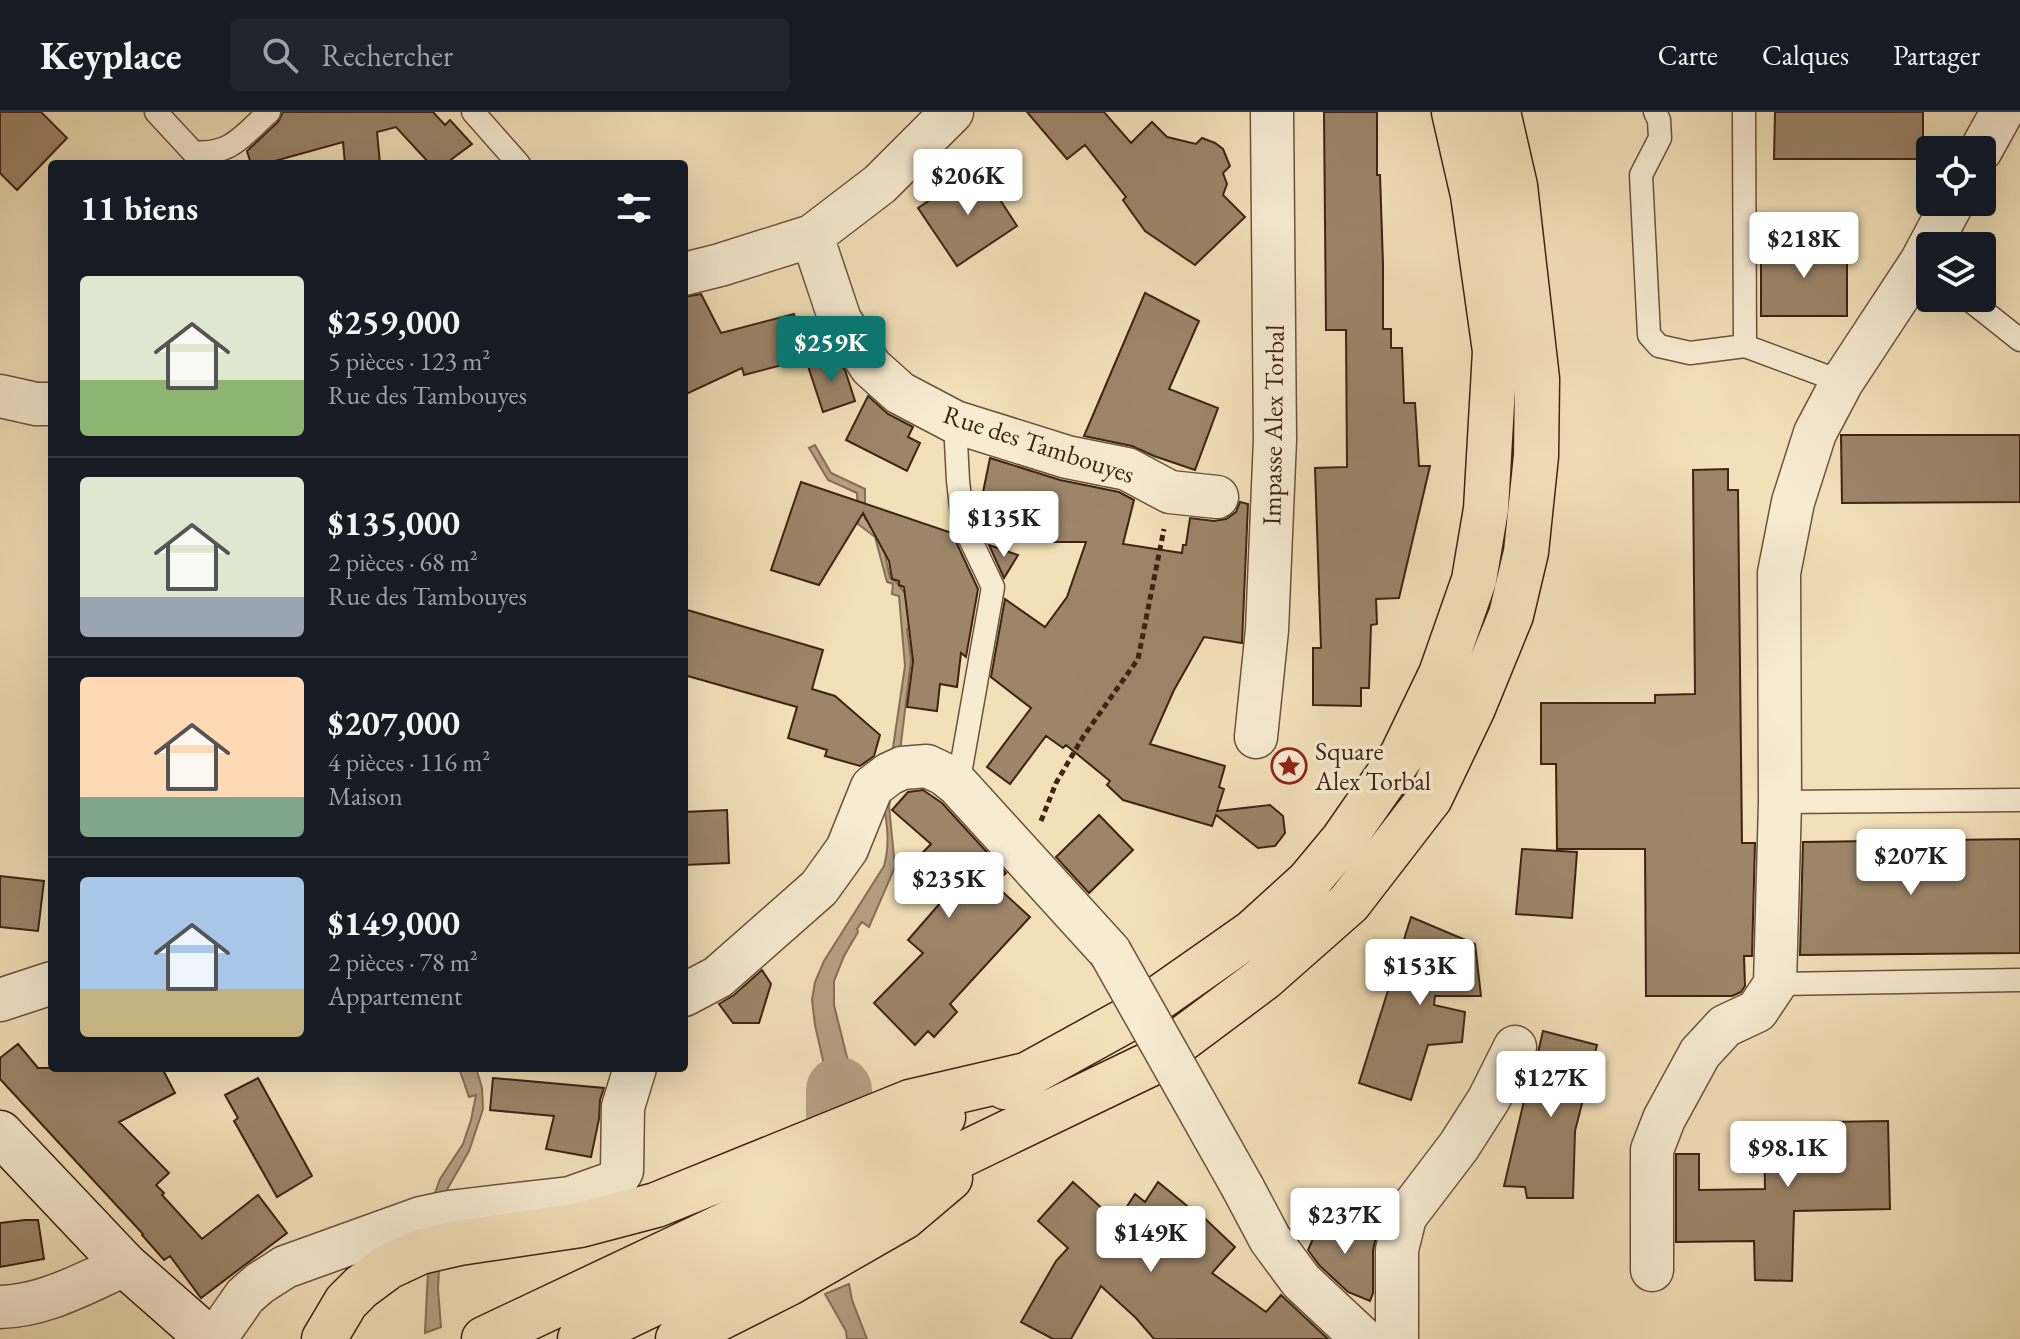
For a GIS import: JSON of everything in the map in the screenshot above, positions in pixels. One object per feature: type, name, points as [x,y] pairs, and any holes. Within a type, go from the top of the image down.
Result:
[{"type":"highway","points":[[484,1339],[759,1209],[1030,1074],[1143,1009],[1253,932],[1308,882],[1343,840],[1402,755],[1441,674],[1474,580],[1486,509],[1495,351],[1473,195],[1454,112]]},
{"type":"highway","points":[[580,1339],[1148,1065],[1264,978],[1349,903],[1430,798],[1473,708],[1511,615],[1526,552],[1536,456],[1537,379],[1515,186],[1498,112]]},
{"type":"highway","points":[[324,1339],[346,1302],[361,1287],[437,1232],[580,1225],[656,1205],[910,1102],[1030,1074]]},
{"type":"highway","points":[[678,1339],[789,1283],[904,1217],[1003,1134]]},
{"type":"street","points":[[688,273],[812,236],[880,184],[952,112]]},
{"type":"street","name":"Impasse Alex Torbal","points":[[1256,737],[1267,630],[1275,439],[1272,112]]},
{"type":"street","points":[[1989,136],[2002,112]]},
{"type":"street","name":"Rue des Tambouyes","points":[[812,236],[840,320],[871,367],[900,393],[955,422],[1067,457],[1127,469],[1170,492],[1217,497]]},
{"type":"street","points":[[1652,1270],[1652,1150],[1664,1119],[1700,1053],[1725,1026],[1757,1011],[1775,984],[1780,802],[1779,573],[1793,502],[1815,433],[1842,382],[1916,279]]},
{"type":"street","points":[[0,396],[48,404]]},
{"type":"street","points":[[688,993],[718,977],[819,888],[847,849],[872,787],[902,768],[927,766],[944,774],[958,785],[1110,952],[1270,1239],[1301,1281],[1363,1339]]},
{"type":"street","points":[[0,1000],[48,984]]},
{"type":"street","points":[[1397,1339],[1397,1250],[1405,1217],[1459,1146],[1489,1099],[1515,1047]]},
{"type":"street","points":[[215,1339],[245,1296],[285,1267],[570,1198],[615,1182],[622,1171],[623,1107],[634,1072]]},
{"type":"street","points":[[0,1133],[125,1265],[209,1339]]},
{"type":"street","points":[[0,1307],[45,1301],[125,1265]]},
{"type":"lane","points":[[156,112],[193,152],[210,154],[229,148],[269,112]]},
{"type":"lane","points":[[473,112],[515,160]]},
{"type":"lane","points":[[1655,112],[1659,120],[1660,138],[1641,175],[1649,335],[1659,346],[1690,353],[1745,346],[1842,382]]},
{"type":"lane","points":[[1744,112],[1745,346]]},
{"type":"lane","points":[[1985,312],[2020,340]]},
{"type":"lane","points":[[955,422],[963,524],[993,587],[958,785]]},
{"type":"lane","points":[[1780,802],[2020,800]]},
{"type":"lane","points":[[1775,984],[2020,980]]},
{"type":"path","points":[[1026,860],[1056,783],[1083,737],[1138,659],[1170,492]]},
{"type":"shaded area","points":[[815,445],[831,473],[865,489],[865,519],[880,531],[890,578],[914,604],[907,629],[911,660],[899,760],[891,761],[905,666],[899,596],[892,594],[893,584],[887,582],[875,537],[858,524],[857,493],[828,480],[809,448]]},
{"type":"shaded area","points":[[894,783],[889,806],[895,867],[869,927],[862,922],[857,929],[834,981],[834,1005],[849,1065],[851,1089],[830,1091],[815,1025],[812,1000],[815,982],[824,961],[884,866],[887,838],[882,792]]},
{"type":"shaded area","points":[[460,1072],[477,1072],[483,1109],[469,1151],[448,1188],[442,1207],[438,1289],[441,1327],[425,1333],[435,1193],[440,1179],[463,1144],[476,1095],[469,1097]]},
{"type":"shaded area","points":[[849,1284],[867,1339],[847,1339],[846,1331],[825,1294]]},
{"type":"building","points":[[0,112],[41,112],[67,138],[17,190],[0,173]]},
{"type":"building","points":[[283,112],[433,112],[445,125],[450,120],[472,144],[450,160],[426,160],[396,127],[377,132],[380,160],[345,160],[343,142],[278,160],[250,160],[247,151],[278,122]]},
{"type":"building","points":[[1027,112],[1104,112],[1131,143],[1152,122],[1167,137],[1196,144],[1202,138],[1215,143],[1223,149],[1230,166],[1223,173],[1227,184],[1223,195],[1245,217],[1195,265],[1145,231],[1123,200],[1126,197],[1085,145],[1067,159]]},
{"type":"building","points":[[1324,112],[1377,112],[1383,329],[1391,329],[1391,348],[1402,348],[1404,403],[1415,403],[1419,466],[1430,466],[1399,598],[1376,599],[1377,624],[1371,625],[1369,688],[1361,688],[1361,706],[1313,705],[1313,648],[1321,648],[1315,468],[1347,467],[1346,330],[1326,330]]},
{"type":"building","points":[[1775,112],[1923,112],[1923,136],[1916,136],[1916,159],[1774,159]]},
{"type":"building","points":[[979,167],[1017,226],[957,266],[918,208]]},
{"type":"building","points":[[1761,243],[1847,244],[1847,316],[1761,316]]},
{"type":"building","points":[[1145,293],[1199,321],[1169,389],[1218,408],[1195,470],[1132,446],[1084,436]]},
{"type":"building","points":[[701,294],[721,333],[794,314],[805,359],[744,375],[742,368],[688,393],[688,296]]},
{"type":"building","points":[[835,356],[845,370],[855,401],[823,412],[808,366]]},
{"type":"building","points":[[868,396],[888,414],[913,427],[908,437],[920,443],[907,471],[846,440]]},
{"type":"building","points":[[1841,435],[2020,435],[2020,502],[1842,503]]},
{"type":"building","points":[[990,458],[1060,480],[1119,492],[1134,500],[1123,544],[1182,553],[1190,518],[1226,519],[1236,512],[1240,502],[1248,504],[1242,643],[1204,637],[1174,690],[1150,744],[1225,766],[1219,787],[1224,789],[1217,811],[1270,805],[1283,816],[1285,833],[1275,846],[1258,848],[1216,815],[1212,826],[1123,800],[1107,785],[1110,781],[1066,745],[1063,748],[1046,736],[1010,784],[987,767],[1031,708],[991,677],[1005,599],[1045,627],[1067,597],[1086,542],[1004,542],[1012,523],[980,507]]},
{"type":"building","points":[[1728,469],[1728,490],[1738,490],[1742,843],[1755,843],[1752,956],[1744,956],[1745,986],[1732,996],[1646,996],[1645,849],[1557,849],[1556,764],[1541,764],[1541,703],[1655,703],[1655,695],[1695,694],[1693,470]]},
{"type":"building","points":[[801,482],[952,533],[978,589],[966,657],[961,653],[957,687],[940,684],[937,711],[907,707],[913,661],[904,587],[892,579],[889,561],[863,513],[819,585],[771,570]]},
{"type":"building","points":[[989,545],[1018,555],[1004,578]]},
{"type":"building","points":[[688,610],[823,650],[812,689],[835,696],[880,735],[874,756],[860,766],[825,756],[827,750],[788,738],[797,707],[688,676]]},
{"type":"building","points":[[923,790],[942,803],[1006,873],[994,884],[1030,917],[950,1004],[957,1012],[934,1037],[928,1031],[915,1045],[874,1003],[923,953],[908,940],[942,901],[907,869],[931,844],[892,810],[908,792]]},
{"type":"building","points":[[727,810],[729,863],[688,865],[688,812]]},
{"type":"building","points":[[1099,815],[1133,850],[1089,893],[1056,857]]},
{"type":"building","points":[[2020,839],[2020,953],[1800,955],[1803,842]]},
{"type":"building","points":[[1522,849],[1577,852],[1572,918],[1516,914]]},
{"type":"building","points":[[0,876],[44,881],[38,931],[0,927]]},
{"type":"building","points":[[1411,917],[1475,944],[1481,996],[1435,996],[1434,1005],[1465,1012],[1462,1042],[1428,1045],[1411,1100],[1359,1083]]},
{"type":"building","points":[[762,970],[771,984],[759,1023],[733,1023],[719,1004]]},
{"type":"building","points":[[1543,1031],[1597,1045],[1575,1131],[1573,1198],[1527,1198],[1525,1187],[1504,1186]]},
{"type":"building","points":[[18,1044],[38,1068],[48,1068],[48,1072],[164,1072],[175,1093],[119,1122],[169,1173],[156,1185],[164,1193],[162,1195],[202,1239],[258,1195],[287,1233],[201,1298],[170,1256],[164,1260],[0,1079],[0,1058]]},
{"type":"building","points":[[258,1078],[312,1176],[277,1197],[234,1121],[238,1118],[225,1095]]},
{"type":"building","points":[[493,1078],[604,1088],[591,1157],[546,1149],[554,1116],[490,1110]]},
{"type":"building","points":[[1888,1121],[1890,1209],[1794,1211],[1792,1281],[1755,1280],[1754,1241],[1676,1242],[1676,1154],[1699,1154],[1699,1190],[1765,1189],[1764,1123]]},
{"type":"building","points":[[1073,1182],[1117,1222],[1135,1194],[1145,1202],[1158,1182],[1199,1213],[1235,1247],[1212,1273],[1266,1312],[1281,1295],[1328,1339],[1154,1339],[1101,1286],[1071,1339],[1053,1339],[1021,1322],[1056,1261],[1068,1248],[1038,1221]]},
{"type":"building","points":[[1324,1214],[1376,1237],[1370,1301],[1348,1292],[1308,1250]]},
{"type":"building","points":[[38,1220],[44,1259],[0,1267],[0,1223]]},
{"type":"waterway","points":[[839,1090],[839,1115]]},
{"type":"place","name":"Square Alex Torbal","points":[[1289,766]]}]
